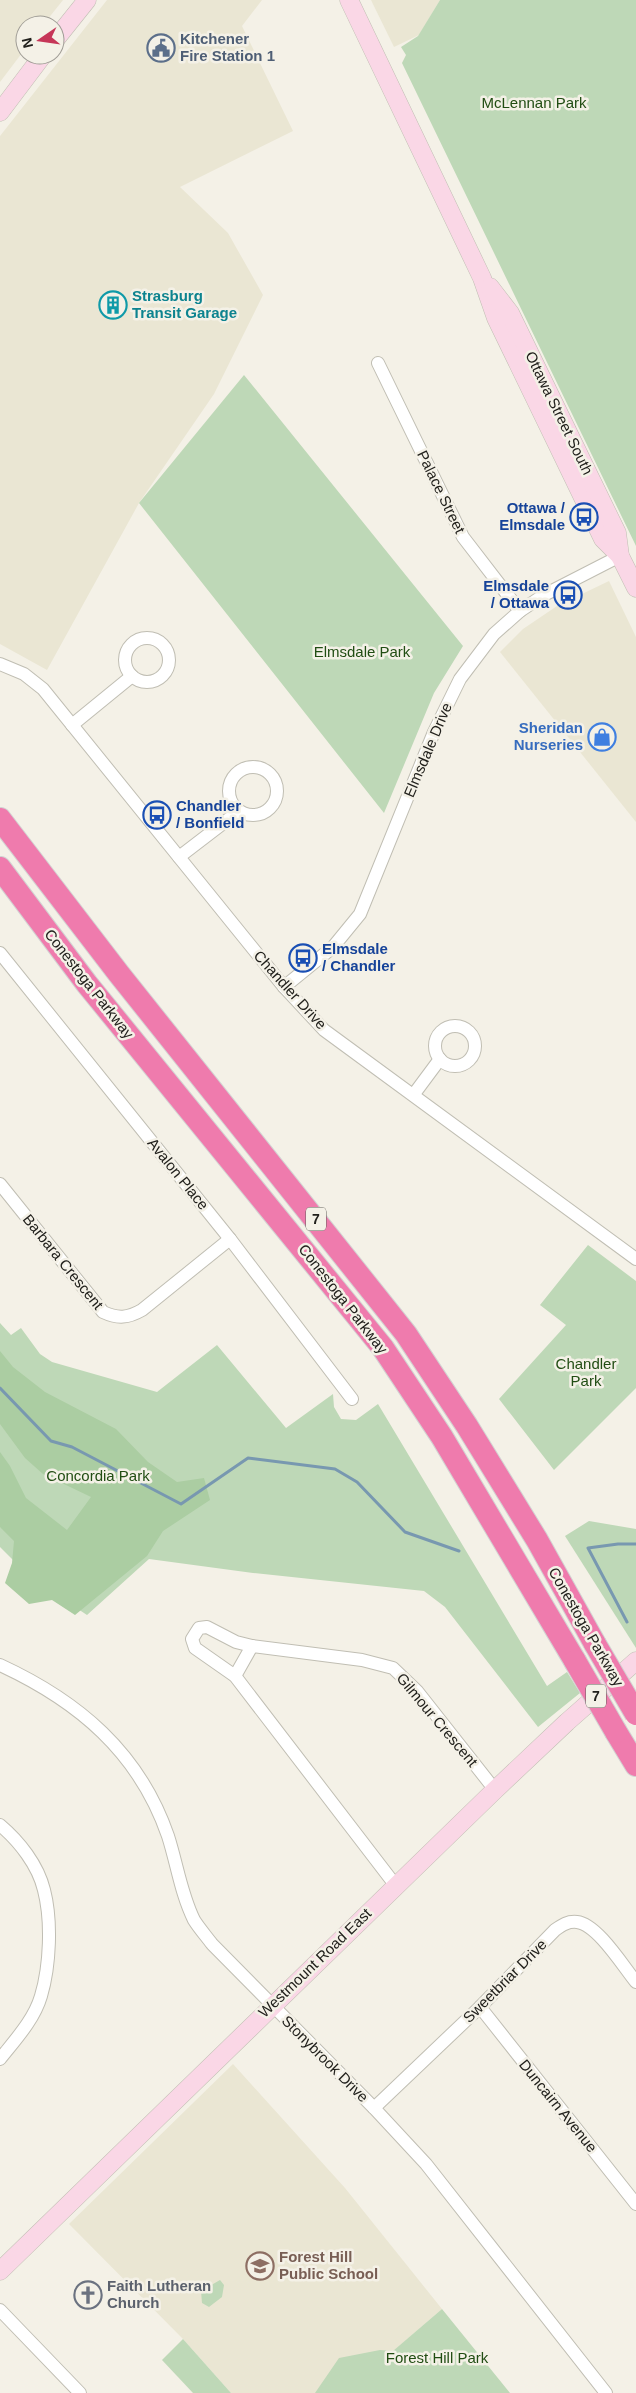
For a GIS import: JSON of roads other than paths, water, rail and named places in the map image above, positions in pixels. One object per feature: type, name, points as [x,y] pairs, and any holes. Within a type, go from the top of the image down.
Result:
[{"type":"highway","name":"Conestoga Parkway","points":[[0,819],[119,974],[406,1334],[467,1426],[537,1540],[636,1714]]},
{"type":"highway","name":"Conestoga Parkway","points":[[0,868],[88,984],[383,1348],[442,1436],[636,1765]]},
{"type":"main road","points":[[65,28],[87,0]]},
{"type":"main road","name":"Ottawa Street South","points":[[350,2],[482,278],[510,313],[617,533],[620,556],[636,588]]},
{"type":"main road","points":[[0,112],[35,65]]},
{"type":"main road","name":"Westmount Road East","points":[[0,2271],[495,1790],[566,1722],[636,1661]]},
{"type":"street","name":"Palace Street","points":[[378,363],[463,537],[520,611]]},
{"type":"street","name":"Elmsdale Drive","points":[[284,987],[333,947],[360,914],[434,732],[460,679],[494,634],[520,611],[544,595],[620,556]]},
{"type":"street","name":"Chandler Drive","points":[[0,664],[24,674],[37,684],[284,987],[324,1030],[414,1094],[636,1259]]},
{"type":"street","points":[[72,725],[132,676]]},
{"type":"street","points":[[179,857],[238,810]]},
{"type":"street","name":"Avalon Place","points":[[1,956],[230,1239],[352,1399]]},
{"type":"street","points":[[414,1094],[440,1059]]},
{"type":"street","name":"Barbara Crescent","points":[[0,1184],[103,1312],[115,1318],[131,1316],[142,1310],[230,1239]]},
{"type":"street","name":"Gilmour Crescent","points":[[396,1886],[235,1676],[195,1648],[192,1639],[199,1628],[207,1626],[236,1642],[252,1646],[362,1660],[393,1668],[417,1691],[495,1790]]},
{"type":"street","points":[[235,1676],[252,1646]]},
{"type":"street","name":"Stonybrook Drive","points":[[0,1665],[34,1681],[70,1704],[104,1732],[133,1766],[155,1802],[195,1920],[212,1944],[271,2006],[374,2108],[426,2164],[606,2393]]},
{"type":"street","points":[[0,1825],[14,1837],[29,1857],[44,1890],[49,1931],[48,1962],[41,1997],[23,2031],[0,2060]]},
{"type":"street","name":"Sweetbriar Drive","points":[[374,2108],[480,2008],[555,1930],[565,1923],[575,1921],[584,1923],[594,1930],[636,1982]]},
{"type":"street","name":"Duncairn Avenue","points":[[480,2008],[636,2204]]},
{"type":"street","points":[[0,2310],[80,2393]]},
{"type":"waterway","points":[[0,1388],[51,1441],[72,1447],[181,1504],[248,1458],[335,1469],[357,1482],[405,1532],[459,1551]]},
{"type":"waterway","points":[[627,1622],[588,1548],[636,1544]]},
{"type":"place","name":"Kitchener Fire Station 1","points":[[161,48]]},
{"type":"place","name":"Strasburg Transit Garage","points":[[113,305]]},
{"type":"place","name":"Ottawa / Elmsdale","points":[[584,517]]},
{"type":"place","name":"Elmsdale / Ottawa","points":[[568,595]]},
{"type":"place","name":"Sheridan Nurseries","points":[[602,737]]},
{"type":"place","name":"Chandler / Bonfield","points":[[157,815]]},
{"type":"place","name":"Elmsdale / Chandler","points":[[303,958]]},
{"type":"place","name":"Forest Hill Public School","points":[[260,2266]]},
{"type":"place","name":"Faith Lutheran Church","points":[[88,2295]]},
{"type":"park label","name":"McLennan Park","points":[[534,103]]},
{"type":"park label","name":"Elmsdale Park","points":[[362,652]]},
{"type":"park label","name":"Chandler Park","points":[[586,1372]]},
{"type":"park label","name":"Concordia Park","points":[[98,1476]]},
{"type":"park label","name":"Forest Hill Park","points":[[437,2358]]}]
